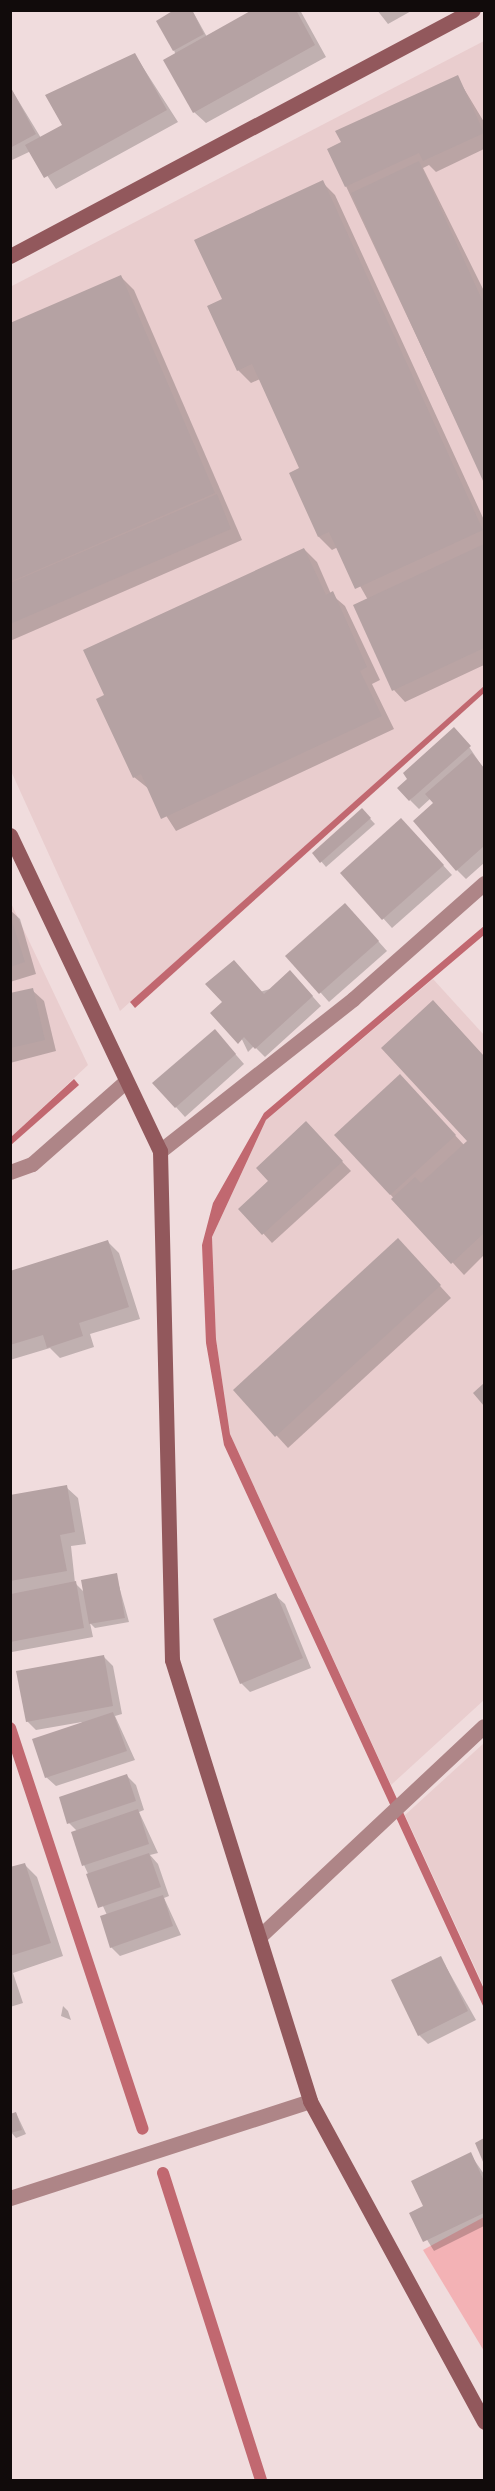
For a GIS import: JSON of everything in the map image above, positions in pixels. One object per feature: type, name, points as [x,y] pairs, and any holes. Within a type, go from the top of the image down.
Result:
[{"type":"street","points":[[10,256],[473,10]]},
{"type":"street","points":[[10,835],[124,1083],[160,1151],[172,1660],[310,2101],[484,2422]]},
{"type":"street","points":[[160,1151],[353,999],[484,884]]},
{"type":"street","points":[[10,1172],[32,1164],[124,1083]]},
{"type":"street","points":[[259,1937],[484,1726]]},
{"type":"street","points":[[10,2198],[310,2101]]},
{"type":"shaded area","points":[[484,41],[484,686],[120,1011],[11,771],[10,287]]},
{"type":"shaded area","points":[[484,686],[484,693],[135,1008],[130,1002]]},
{"type":"shaded area","points":[[10,901],[88,1065],[11,1137],[10,1137]]},
{"type":"shaded area","points":[[484,926],[484,935],[266,1120],[212,1237],[216,1339],[230,1434],[484,1989],[484,2008],[224,1445],[206,1343],[202,1245],[213,1203],[264,1113]]},
{"type":"shaded area","points":[[433,979],[484,1035],[484,1700],[391,1785],[230,1434],[216,1339],[212,1237],[266,1120]]},
{"type":"shaded area","points":[[74,1079],[79,1085],[11,1145],[11,1137]]},
{"type":"shaded area","points":[[484,1743],[484,1987],[405,1815]]},
{"type":"shaded area","points":[[484,2217],[484,2351],[423,2250]]},
{"type":"building","points":[[174,10],[192,10],[204,34],[173,51],[156,21]]},
{"type":"building","points":[[252,10],[296,10],[315,45],[193,113],[163,60]]},
{"type":"building","points":[[135,53],[167,110],[44,178],[25,145],[62,125],[45,95]]},
{"type":"building","points":[[458,75],[484,133],[423,161],[419,153],[345,187],[327,149],[341,142],[335,131]]},
{"type":"building","points":[[10,86],[36,134],[10,148]]},
{"type":"building","points":[[419,161],[484,304],[484,483],[351,193]]},
{"type":"building","points":[[323,180],[483,530],[355,589],[329,532],[318,537],[289,473],[299,468],[252,364],[237,371],[207,306],[222,299],[194,240]]},
{"type":"building","points":[[121,275],[215,493],[10,582],[10,323]]},
{"type":"building","points":[[217,494],[231,529],[10,624],[10,583]]},
{"type":"building","points":[[484,544],[484,648],[392,691],[353,605]]},
{"type":"building","points":[[304,548],[326,595],[333,591],[367,667],[360,671],[382,716],[161,819],[141,774],[133,778],[96,699],[104,695],[83,650]]},
{"type":"building","points":[[454,727],[471,746],[409,801],[397,788],[407,779],[403,773]]},
{"type":"building","points":[[472,753],[484,768],[484,846],[456,871],[413,821],[433,803],[425,794]]},
{"type":"building","points":[[362,808],[371,818],[320,863],[312,853]]},
{"type":"building","points":[[401,818],[444,865],[382,920],[340,873]]},
{"type":"building","points":[[345,903],[379,941],[319,994],[285,956]]},
{"type":"building","points":[[10,915],[25,962],[10,967]]},
{"type":"building","points":[[234,960],[264,994],[290,970],[313,996],[255,1049],[244,1037],[238,1044],[210,1013],[222,1002],[205,984]]},
{"type":"building","points":[[33,988],[45,1040],[10,1048],[10,993]]},
{"type":"building","points":[[433,1000],[484,1056],[484,1233],[451,1264],[391,1199],[415,1177],[421,1183],[467,1141],[381,1048]]},
{"type":"building","points":[[215,1029],[236,1054],[175,1108],[152,1083]]},
{"type":"building","points":[[400,1074],[456,1135],[390,1195],[334,1135]]},
{"type":"building","points":[[306,1121],[343,1161],[262,1235],[238,1209],[268,1181],[256,1168]]},
{"type":"building","points":[[398,1238],[441,1285],[275,1437],[233,1390]]},
{"type":"building","points":[[108,1240],[129,1307],[79,1323],[83,1336],[47,1348],[43,1335],[10,1345],[10,1271]]},
{"type":"building","points":[[484,1383],[484,1406],[473,1393]]},
{"type":"building","points":[[67,1485],[75,1532],[60,1535],[67,1571],[10,1581],[10,1495]]},
{"type":"building","points":[[117,1573],[125,1618],[89,1624],[81,1580]]},
{"type":"building","points":[[76,1581],[84,1628],[10,1642],[11,1594]]},
{"type":"building","points":[[276,1593],[303,1658],[240,1684],[213,1619]]},
{"type":"building","points":[[104,1655],[113,1706],[26,1722],[16,1671]]},
{"type":"building","points":[[113,1712],[127,1751],[45,1778],[32,1739]]},
{"type":"building","points":[[127,1774],[136,1801],[67,1824],[59,1797]]},
{"type":"building","points":[[138,1809],[149,1844],[82,1866],[71,1832]]},
{"type":"building","points":[[149,1853],[161,1887],[98,1908],[86,1874]]},
{"type":"building","points":[[25,1863],[51,1943],[10,1956],[10,1867]]},
{"type":"building","points":[[163,1895],[173,1926],[110,1948],[100,1916]]},
{"type":"building","points":[[441,1956],[468,2011],[418,2036],[391,1980]]},
{"type":"building","points":[[16,2112],[22,2130],[10,2133],[10,2114]]},
{"type":"building","points":[[484,2138],[484,2164],[475,2143]]},
{"type":"building","points":[[471,2152],[484,2181],[484,2213],[423,2242],[409,2213],[423,2206],[411,2181]]},
{"type":"waterway","points":[[10,1728],[143,2129]]},
{"type":"waterway","points":[[163,2173],[261,2480]]}]
